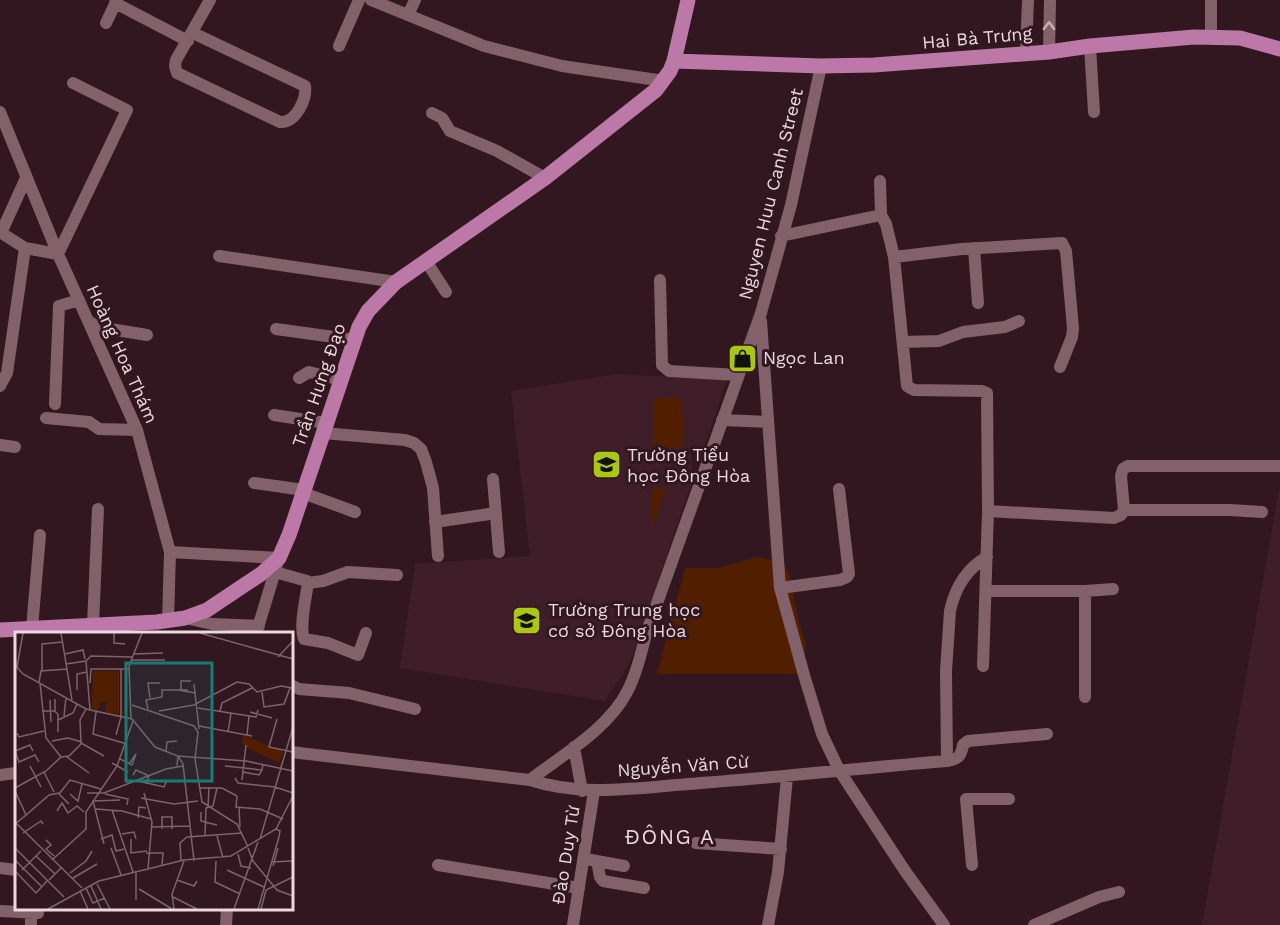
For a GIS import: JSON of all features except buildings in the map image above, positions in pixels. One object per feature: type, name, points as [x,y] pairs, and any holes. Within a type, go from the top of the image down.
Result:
[{"type":"main road","name":"Trần Hưng Đạo","points":[[0,630],[168,621],[185,618],[207,610],[277,565],[355,340],[368,311],[396,282],[545,178],[656,90],[664,81],[674,61],[688,0]]},
{"type":"main road","name":"Hai Bà Trưng","points":[[674,61],[821,66],[920,62],[1211,37],[1240,38],[1280,49]]},
{"type":"street","points":[[106,23],[116,1],[190,37],[302,84],[306,88],[304,101],[289,121],[280,122],[177,73],[175,66],[190,37],[210,0]]},
{"type":"street","points":[[339,46],[359,0]]},
{"type":"street","points":[[371,0],[484,46],[562,66],[664,81]]},
{"type":"street","points":[[408,15],[415,0]]},
{"type":"street","points":[[1026,53],[1028,0]]},
{"type":"street","points":[[1049,52],[1050,0]]},
{"type":"street","points":[[1211,0],[1211,37]]},
{"type":"street","points":[[1090,46],[1094,112]]},
{"type":"street","name":"Nguyen Huu Canh Street","points":[[530,780],[594,732],[626,694],[761,313],[791,205],[821,66]]},
{"type":"street","points":[[26,178],[0,233],[25,248],[58,254],[127,110],[73,82]]},
{"type":"street","name":"Hoàng Hoa Thám","points":[[0,112],[3,132],[26,178],[137,430],[170,552],[168,621]]},
{"type":"street","points":[[432,112],[442,118],[450,131],[497,151],[545,178]]},
{"type":"street","points":[[880,181],[881,215],[886,224],[894,256],[908,386],[914,390],[987,393],[987,591],[983,666]]},
{"type":"street","points":[[781,236],[881,215]]},
{"type":"street","points":[[894,256],[974,248],[1062,243],[1065,246],[1073,333],[1060,366]]},
{"type":"street","points":[[0,386],[7,373],[25,248]]},
{"type":"street","points":[[974,248],[978,303]]},
{"type":"street","points":[[219,256],[396,282]]},
{"type":"street","points":[[426,261],[446,292]]},
{"type":"street","points":[[660,280],[662,365],[669,371],[738,375]]},
{"type":"street","points":[[55,404],[59,306],[80,300]]},
{"type":"street","points":[[761,313],[780,588],[822,734],[838,770],[944,925]]},
{"type":"street","points":[[903,342],[939,341],[963,332],[1005,327],[1018,321]]},
{"type":"street","points":[[90,322],[98,327],[147,335]]},
{"type":"street","points":[[276,329],[355,340]]},
{"type":"street","points":[[299,378],[309,372],[341,380]]},
{"type":"street","points":[[274,416],[324,428],[414,443],[421,449],[430,480],[438,556]]},
{"type":"street","points":[[46,418],[89,422],[99,429],[137,430]]},
{"type":"street","points":[[723,420],[768,422]]},
{"type":"street","points":[[0,446],[15,447]]},
{"type":"street","points":[[988,511],[1114,518],[1121,515],[1124,510],[1121,476],[1123,469],[1128,466],[1280,466]]},
{"type":"street","points":[[493,479],[499,552]]},
{"type":"street","points":[[255,483],[304,491],[355,512]]},
{"type":"street","points":[[780,588],[848,577],[839,489]]},
{"type":"street","points":[[93,625],[98,509]]},
{"type":"street","points":[[1124,510],[1262,512]]},
{"type":"street","points":[[435,522],[496,513]]},
{"type":"street","points":[[32,628],[40,535]]},
{"type":"street","points":[[170,552],[277,565],[308,583],[323,581],[348,572],[396,575]]},
{"type":"street","points":[[987,557],[975,564],[963,576],[950,611],[946,671],[947,761],[958,758],[962,754],[963,745],[968,741],[1047,734]]},
{"type":"street","points":[[185,618],[258,630],[277,565]]},
{"type":"street","points":[[308,583],[302,634],[304,639],[328,643],[358,655],[366,633]]},
{"type":"street","points":[[987,591],[1113,589]]},
{"type":"street","points":[[1085,591],[1085,697]]},
{"type":"street","points":[[292,686],[299,689],[349,693],[415,709]]},
{"type":"street","name":"Đào Duy Từ","points":[[573,925],[584,859],[588,791],[574,747]]},
{"type":"street","points":[[292,752],[530,780]]},
{"type":"street","name":"Nguyễn Văn Cừ","points":[[530,780],[545,785],[588,791],[787,777],[838,770],[947,761]]},
{"type":"street","points":[[0,775],[15,773]]},
{"type":"street","points":[[768,925],[781,849],[787,777]]},
{"type":"street","points":[[972,865],[966,800],[1009,799]]},
{"type":"street","points":[[696,843],[781,849]]},
{"type":"street","points":[[584,859],[624,866]]},
{"type":"street","points":[[597,861],[603,881],[644,888]]},
{"type":"street","points":[[438,865],[579,888]]},
{"type":"street","points":[[0,868],[15,870]]},
{"type":"street","points":[[1034,925],[1099,897],[1119,892]]},
{"type":"street","points":[[226,925],[227,910]]},
{"type":"street","points":[[0,911],[34,917]]},
{"type":"shaded area","points":[[617,374],[727,380],[703,450],[691,452],[693,479],[662,568],[654,601],[628,666],[605,701],[400,668],[415,564],[530,556],[511,391]]},
{"type":"shaded area","points":[[679,398],[681,400],[683,446],[664,450],[654,447],[654,404],[655,400]]},
{"type":"shaded area","points":[[1280,484],[1280,925],[1202,925]]},
{"type":"shaded area","points":[[655,487],[666,488],[653,526],[651,526],[651,496]]},
{"type":"shaded area","points":[[756,557],[784,562],[790,578],[806,645],[799,674],[657,674],[685,568],[719,568]]},
{"type":"place","name":"Ngọc Lan","points":[[742,358]]},
{"type":"place","name":"Trường Tiểu học Đông Hòa","points":[[606,465]]},
{"type":"place","name":"Trường Trung học cơ sở Đông Hòa","points":[[527,620]]},
{"type":"district","name":"ĐÔNG A","points":[[670,837]]}]
